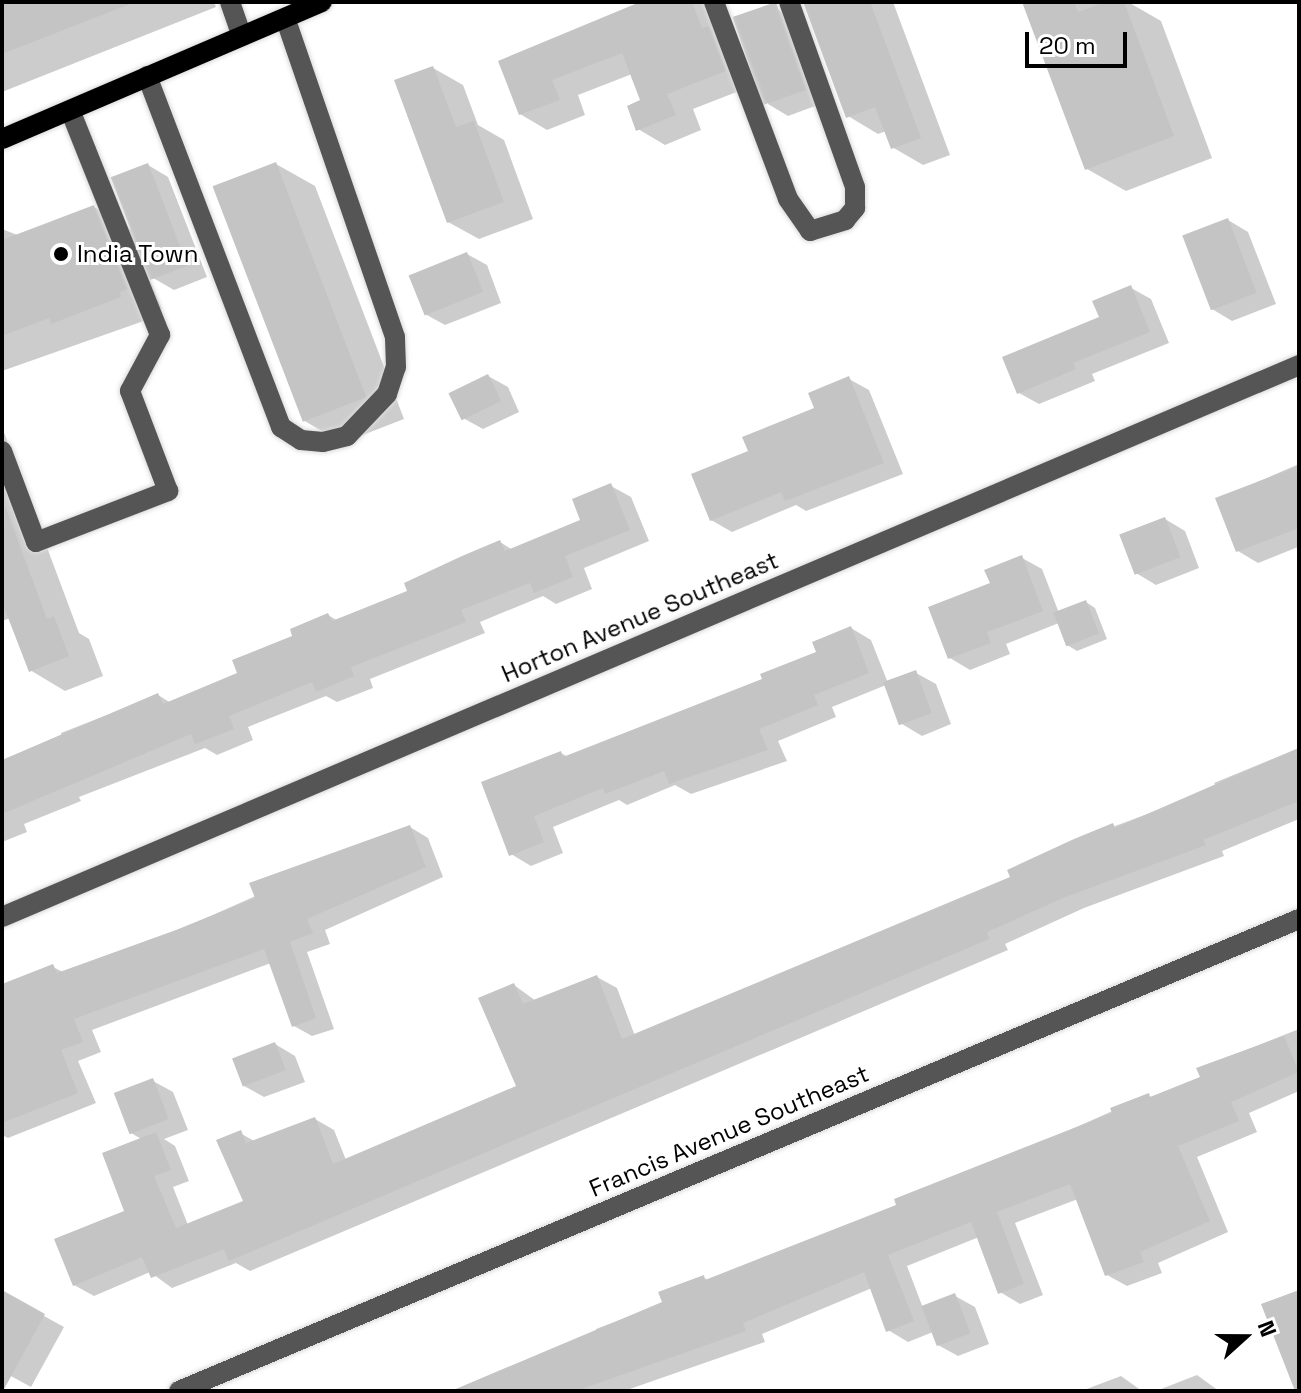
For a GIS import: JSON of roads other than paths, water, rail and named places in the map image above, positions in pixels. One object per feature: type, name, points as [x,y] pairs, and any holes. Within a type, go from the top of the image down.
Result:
[{"type":"main road","points":[[2,139],[322,2]]},
{"type":"street","points":[[230,2],[242,36]]},
{"type":"street","points":[[714,2],[788,199],[810,231],[845,220],[855,208],[855,187],[789,2]]},
{"type":"street","points":[[147,76],[281,427],[301,440],[323,442],[347,436],[387,394],[396,367],[395,337],[285,18]]},
{"type":"street","points":[[2,451],[36,542],[168,491],[130,391],[160,335],[70,110]]},
{"type":"street","name":"Horton Avenue Southeast","points":[[2,917],[1299,365]]},
{"type":"street","name":"Francis Avenue Southeast","points":[[179,1391],[1299,919]]},
{"type":"place","name":"India Town","points":[[61,254]]}]
